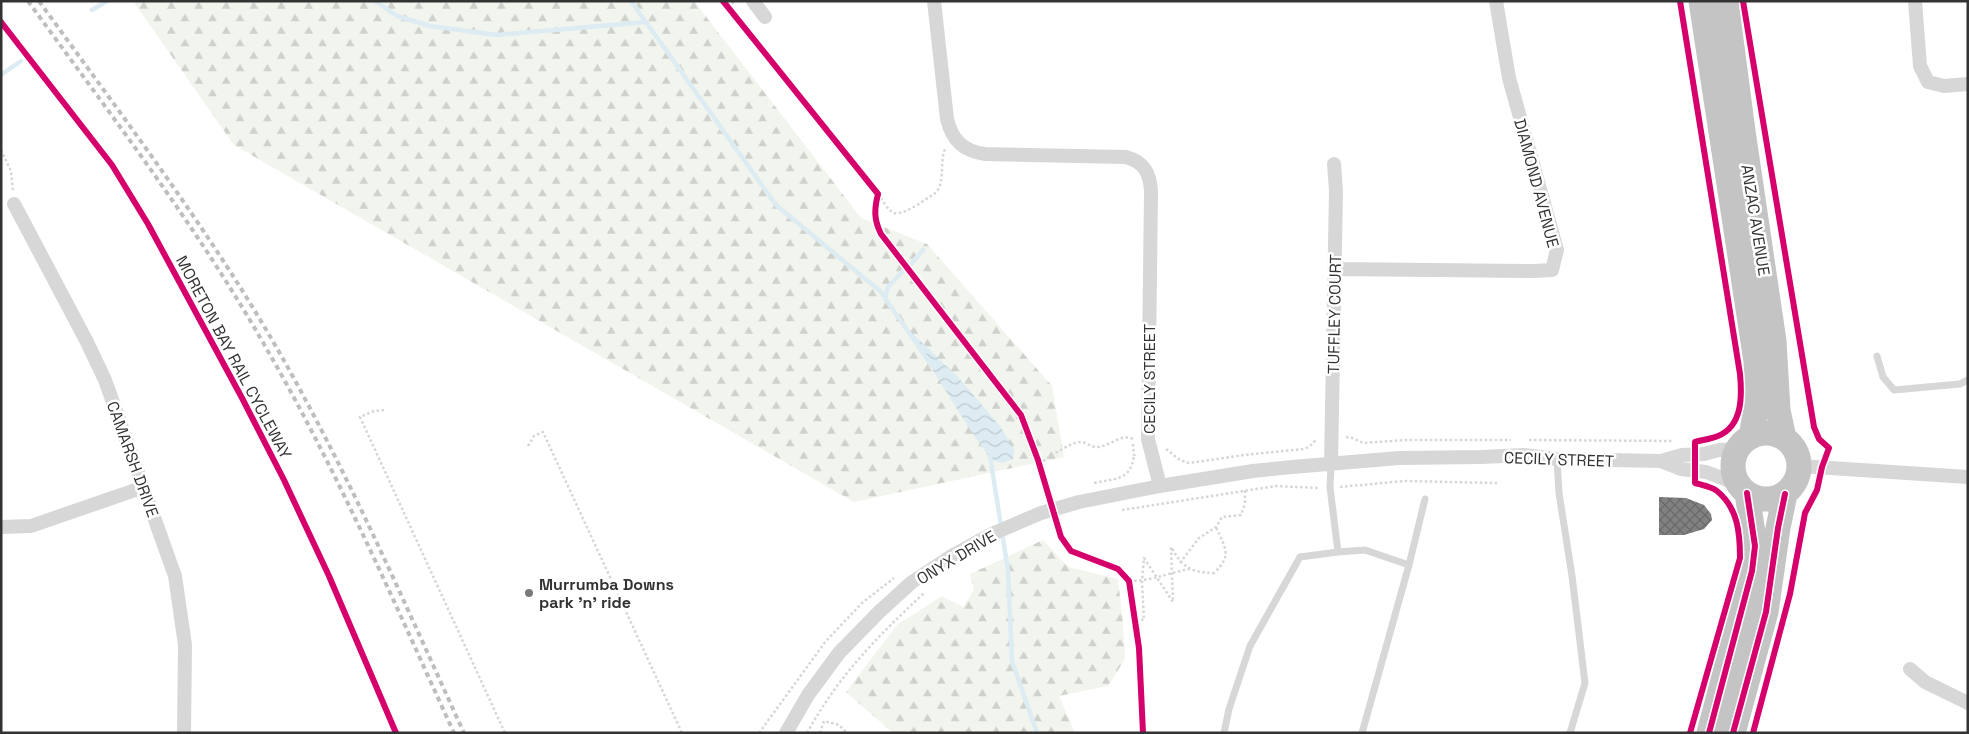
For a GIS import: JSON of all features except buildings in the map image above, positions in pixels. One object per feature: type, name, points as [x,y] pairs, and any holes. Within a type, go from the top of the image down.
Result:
[{"type":"highway","name":"ANZAC AVENUE","points":[[1701,1],[1756,361],[1757,403],[1744,443]]},
{"type":"highway","name":"ANZAC AVENUE","points":[[1726,1],[1742,131],[1774,341],[1778,410],[1784,438]]},
{"type":"highway","points":[[1709,733],[1752,571],[1755,546],[1742,488],[1734,472],[1734,460],[1744,443],[1767,433],[1784,438],[1792,445],[1798,455],[1800,466],[1798,477],[1793,487],[1785,494],[1772,499],[1759,499],[1742,488]]},
{"type":"highway","points":[[1733,733],[1766,612],[1778,528],[1785,494]]},
{"type":"street","points":[[753,1],[765,17]]},
{"type":"street","points":[[934,1],[947,119],[955,140]]},
{"type":"street","name":"DIAMOND AVENUE","points":[[1335,269],[1534,272],[1552,270],[1557,250],[1509,78],[1496,1]]},
{"type":"street","points":[[1915,1],[1920,66],[1928,82],[1944,86],[1968,84]]},
{"type":"street","name":"CECILY STREET","points":[[955,140],[975,153],[985,154],[1126,157],[1135,159],[1148,172],[1151,191],[1148,439],[1160,486],[1253,471],[1425,457],[1524,455],[1557,459],[1660,461],[1682,455],[1704,454],[1744,443]]},
{"type":"street","name":"TUFFLEY COURT","points":[[1331,464],[1336,191],[1334,164]]},
{"type":"street","name":"CAMARSH DRIVE","points":[[14,204],[105,380],[175,576],[185,645],[184,733]]},
{"type":"street","name":"CECILY STREET","points":[[1660,461],[1681,469],[1706,472],[1742,488]]},
{"type":"street","points":[[1800,466],[1968,477]]},
{"type":"street","name":"ONYX DRIVE","points":[[786,733],[808,695],[839,653],[879,612],[912,582],[950,557],[992,534],[1041,512],[1079,502],[1160,486]]},
{"type":"street","points":[[1,526],[31,526],[144,488]]},
{"type":"street","points":[[1910,669],[1925,682],[1968,703]]},
{"type":"lane","points":[[1877,356],[1883,377],[1894,390],[1960,384],[1968,380]]},
{"type":"lane","points":[[1557,459],[1559,493],[1572,576],[1585,683],[1570,733]]},
{"type":"lane","points":[[1331,464],[1330,487],[1338,552]]},
{"type":"lane","points":[[1362,733],[1409,565],[1425,499]]},
{"type":"lane","points":[[1224,733],[1229,709],[1250,646],[1300,558],[1365,550],[1409,565]]},
{"type":"path","points":[[723,1],[734,15]]},
{"type":"path","points":[[728,7],[736,1]]},
{"type":"path","points":[[872,186],[892,212],[896,214],[903,212],[939,191],[942,157],[946,147],[955,140]]},
{"type":"path","points":[[1,150],[11,172],[14,204]]},
{"type":"path","points":[[874,207],[878,194]]},
{"type":"path","points":[[1016,408],[1021,414],[1024,424]]},
{"type":"path","points":[[384,410],[360,417],[506,733]]},
{"type":"path","points":[[1012,421],[1021,414]]},
{"type":"path","points":[[528,446],[534,436],[543,432],[682,733]]},
{"type":"path","points":[[1041,471],[1038,462],[1081,442],[1096,447],[1110,444],[1121,437],[1133,438],[1133,467],[1124,476],[1087,484]]},
{"type":"path","points":[[1134,455],[1150,452]]},
{"type":"path","points":[[1113,511],[1276,486],[1310,489],[1404,481],[1498,483]]},
{"type":"path","points":[[1180,563],[1199,538],[1216,527],[1222,517],[1241,515],[1245,504],[1244,490]]},
{"type":"path","points":[[1136,619],[1144,620],[1142,581],[1144,558],[1173,602],[1170,547],[1180,563],[1195,572],[1214,573],[1224,563],[1226,551],[1216,527]]},
{"type":"path","points":[[1129,581],[1158,578],[1172,572],[1190,569]]},
{"type":"path","points":[[1124,575],[1129,581],[1131,590]]},
{"type":"path","points":[[807,733],[822,704],[852,664],[931,588]]},
{"type":"path","points":[[1134,610],[1137,629]]},
{"type":"path","points":[[820,733],[824,721],[839,725],[847,733]]},
{"type":"green space","points":[[133,1],[694,1],[861,218],[927,244],[1052,386],[1064,457],[854,502],[234,145]]},
{"type":"green space","points":[[1043,540],[1068,567],[1118,579],[1125,659],[1108,686],[1059,696],[1075,733],[893,733],[846,692],[897,625],[942,596],[963,607],[974,590],[970,574]]},
{"type":"water","points":[[903,324],[957,376],[1000,426],[1014,449],[1013,459],[1002,463],[991,460]]},
{"type":"waterway","points":[[92,10],[107,1]]},
{"type":"waterway","points":[[375,1],[397,16],[430,26],[497,35],[646,22]]},
{"type":"waterway","points":[[631,1],[776,205],[880,291],[932,366]]},
{"type":"waterway","points":[[1,75],[21,61]]},
{"type":"waterway","points":[[911,264],[923,250]]},
{"type":"waterway","points":[[885,299],[888,287],[903,271]]},
{"type":"waterway","points":[[990,456],[1008,570],[1012,661],[1037,733]]},
{"type":"railway","points":[[28,1],[181,213],[265,346],[341,488],[454,733]]},
{"type":"railway","points":[[39,1],[217,251],[271,338],[349,484],[464,733]]},
{"type":"cycle path","points":[[723,1],[878,194],[875,215],[881,234],[1021,415],[1038,460],[1061,537],[1071,551],[1118,569],[1129,581],[1139,648],[1143,733]]},
{"type":"cycle path","points":[[1680,1],[1740,374],[1741,391],[1739,409],[1732,425],[1718,436],[1695,442],[1695,483],[1715,490],[1724,498],[1734,513],[1738,530],[1740,558],[1690,733]]},
{"type":"cycle path","points":[[1743,1],[1814,427],[1819,439],[1829,448],[1822,467],[1817,490],[1805,513],[1790,594],[1753,733]]},
{"type":"cycle path","name":"MORETON BAY RAIL CYCLEWAY","points":[[1,22],[112,165],[148,224],[284,480],[329,576],[396,733]]},
{"type":"cycle path","points":[[1709,733],[1752,571],[1755,546],[1747,493]]},
{"type":"cycle path","points":[[1733,733],[1766,612],[1778,528],[1785,494]]},
{"type":"place","name":"Murrumba Downs park 'n' ride","points":[[529,593]]}]
